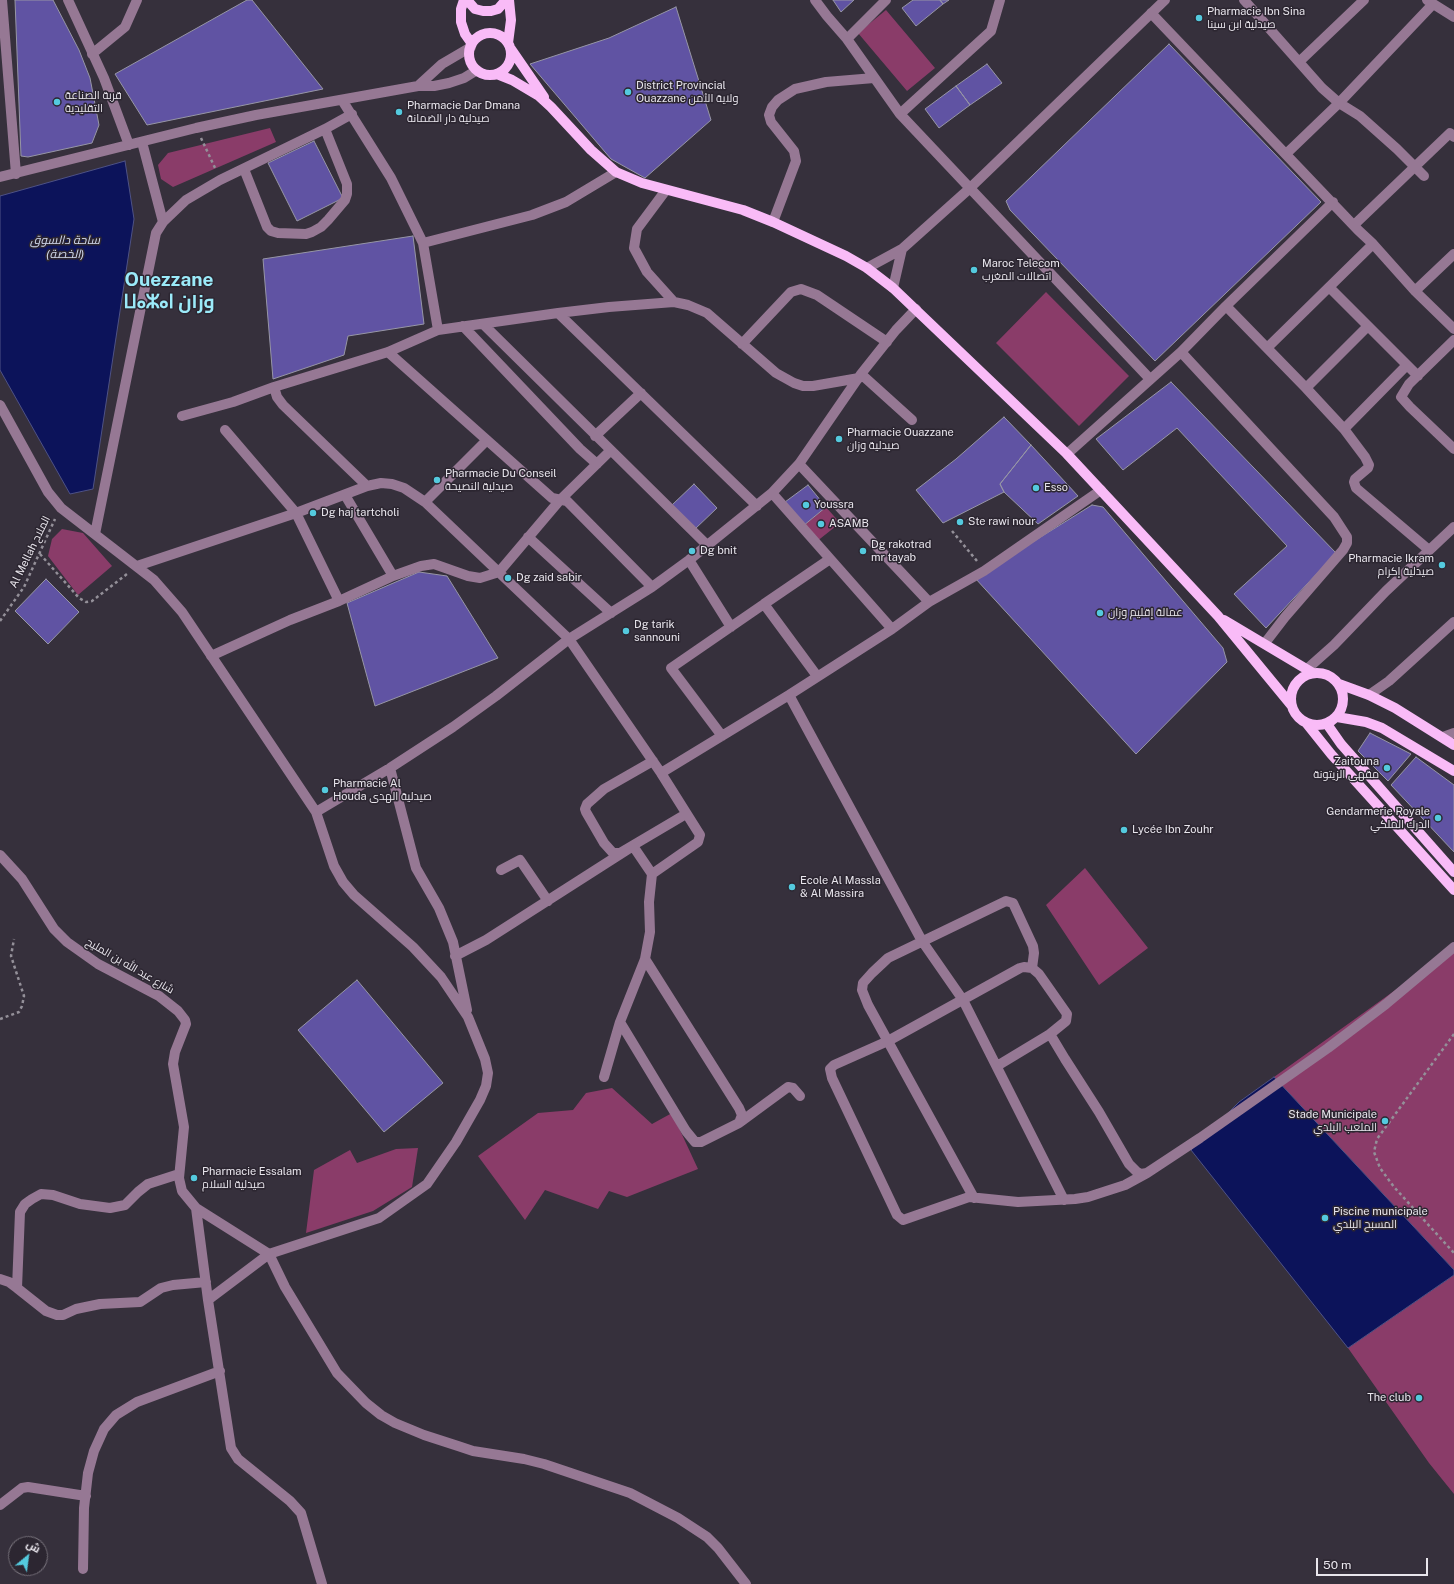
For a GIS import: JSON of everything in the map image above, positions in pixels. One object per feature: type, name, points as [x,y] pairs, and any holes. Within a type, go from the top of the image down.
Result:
[{"type":"main road","points":[[465,0],[476,9],[491,11],[498,9],[508,0],[511,20],[509,46],[511,57],[509,64],[504,70],[497,74],[490,75],[477,70],[471,60],[471,46],[465,34],[461,9],[465,0]]},
{"type":"main road","points":[[471,46],[478,37],[486,34],[502,37],[551,107],[591,150],[616,172],[642,183],[743,210],[773,222],[846,256],[867,268],[893,288],[1067,454],[1101,490],[1218,616],[1292,706],[1300,720],[1306,724],[1331,754],[1454,890]]},
{"type":"main road","points":[[497,74],[526,87],[551,107]]},
{"type":"main road","points":[[1218,616],[1310,671],[1327,675],[1339,684],[1369,695],[1395,708],[1454,745]]},
{"type":"main road","points":[[1292,706],[1291,698],[1293,689],[1298,681],[1310,671]]},
{"type":"main road","points":[[1306,724],[1317,726],[1327,724],[1337,717],[1342,710],[1344,701],[1343,692],[1339,684]]},
{"type":"main road","points":[[1337,717],[1366,722],[1382,728],[1454,771]]},
{"type":"main road","points":[[1327,724],[1341,744],[1454,872]]},
{"type":"street","points":[[2,0],[16,174]]},
{"type":"street","points":[[68,0],[104,78],[129,145]]},
{"type":"street","points":[[92,54],[125,27],[136,0]]},
{"type":"street","points":[[816,0],[827,16],[847,38],[900,114],[969,189],[1150,379]]},
{"type":"street","points":[[847,38],[886,0]]},
{"type":"street","points":[[900,114],[991,31],[1000,0]]},
{"type":"street","points":[[867,268],[902,250],[969,189],[1165,0]]},
{"type":"street","points":[[1244,0],[1322,88],[1339,103],[1360,116],[1424,176]]},
{"type":"street","points":[[1299,62],[1364,0]]},
{"type":"street","points":[[1286,154],[1339,103],[1430,2],[1454,17]]},
{"type":"street","points":[[1151,13],[1373,244],[1415,291],[1454,329]]},
{"type":"street","points":[[418,86],[442,64],[471,46]]},
{"type":"street","points":[[0,177],[196,128],[256,115],[418,86],[434,86],[449,83],[464,78],[477,70]]},
{"type":"street","points":[[773,222],[796,161],[794,151],[771,122],[769,115],[772,107],[778,100],[795,89],[826,82],[874,78]]},
{"type":"street","points":[[342,100],[392,178],[423,242],[438,330]]},
{"type":"street","points":[[95,534],[156,233],[163,222],[186,200],[220,180],[352,114]]},
{"type":"street","points":[[244,169],[267,227],[278,233],[306,234],[312,232],[328,220],[345,200],[347,194],[347,184],[326,128]]},
{"type":"street","points":[[1354,225],[1450,133],[1454,138]]},
{"type":"street","points":[[142,142],[163,222]]},
{"type":"street","points":[[423,242],[532,215],[566,202],[616,172]]},
{"type":"street","points":[[666,190],[637,229],[634,248],[647,272],[674,302]]},
{"type":"street","points":[[1067,454],[1180,352],[1333,202]]},
{"type":"street","points":[[1267,348],[1330,288],[1373,244]]},
{"type":"street","points":[[893,288],[902,250]]},
{"type":"street","points":[[1415,291],[1454,254]]},
{"type":"street","points":[[1330,288],[1418,376]]},
{"type":"street","points":[[742,344],[791,292],[800,289],[817,295],[886,342]]},
{"type":"street","points":[[182,416],[233,402],[274,387],[388,352],[438,330],[558,313],[674,302],[688,304],[707,313],[776,373],[794,383],[803,386],[860,376]]},
{"type":"street","points":[[1226,306],[1344,429],[1365,457],[1369,465],[1368,468],[1355,479],[1354,482],[1356,488],[1429,550]]},
{"type":"street","points":[[316,812],[390,768],[453,727],[496,696],[569,639],[652,587],[708,546],[757,506],[772,493],[799,464],[860,376],[886,342],[916,309]]},
{"type":"street","points":[[558,313],[757,506]]},
{"type":"street","points":[[483,324],[610,451],[708,546]]},
{"type":"street","points":[[463,326],[580,449],[597,464]]},
{"type":"street","points":[[1306,388],[1368,326]]},
{"type":"street","points":[[1454,340],[1404,390],[1401,397],[1454,449]]},
{"type":"street","points":[[388,352],[552,498],[566,501],[652,587]]},
{"type":"street","points":[[1180,352],[1334,517],[1347,537],[1347,542],[1343,550],[1285,617],[1265,643]]},
{"type":"street","points":[[1344,429],[1407,365]]},
{"type":"street","points":[[860,376],[912,420]]},
{"type":"street","points":[[274,387],[277,397],[283,405],[367,486]]},
{"type":"street","points":[[595,436],[641,393]]},
{"type":"street","points":[[0,405],[48,492],[60,508],[154,580],[182,612],[316,812],[334,866],[343,882],[354,895],[413,947],[441,976],[468,1017]]},
{"type":"street","points":[[225,430],[296,513],[339,601]]},
{"type":"street","points":[[425,502],[487,440]]},
{"type":"street","points":[[211,656],[290,620],[339,601],[393,576],[421,566],[434,564],[480,578],[498,572],[560,500],[610,451]]},
{"type":"street","points":[[799,464],[929,602]]},
{"type":"street","points":[[137,566],[296,513],[367,486],[380,483],[392,484],[404,488],[425,502],[569,639],[661,772],[700,835],[698,842],[652,874]]},
{"type":"street","points":[[661,772],[789,695],[892,629],[929,602],[984,571],[1101,490]]},
{"type":"street","points":[[772,493],[892,629]]},
{"type":"street","points":[[345,495],[393,576]]},
{"type":"street","points":[[1310,671],[1386,592],[1454,527]]},
{"type":"street","points":[[528,537],[611,613]]},
{"type":"street","points":[[722,736],[671,668],[830,559]]},
{"type":"street","points":[[689,560],[731,627]]},
{"type":"street","points":[[764,604],[817,676]]},
{"type":"street","points":[[1369,695],[1389,681],[1452,629]]},
{"type":"street","points":[[789,695],[922,941],[963,1000],[1064,1200]]},
{"type":"street","points":[[1443,737],[1454,733]]},
{"type":"street","points":[[633,846],[617,854],[610,851],[586,812],[585,807],[604,789],[653,762]]},
{"type":"street","points":[[208,1300],[269,1254],[379,1218],[427,1184],[460,1136],[486,1086],[488,1073],[485,1059],[468,1017],[453,942],[447,923],[416,868],[390,768]]},
{"type":"street","points":[[456,956],[486,940],[686,814]]},
{"type":"street","points":[[604,1077],[620,1022],[645,959],[650,932],[649,902],[652,874],[633,846]]},
{"type":"street","name":"شارع عبد الله بن المليح","points":[[0,855],[22,879],[54,929],[67,942],[98,964],[159,996],[178,1011],[185,1020],[186,1024],[175,1052],[174,1064],[184,1127],[179,1174],[182,1191],[196,1208]]},
{"type":"street","points":[[501,870],[520,860],[548,901]]},
{"type":"street","points":[[974,1198],[864,997],[862,990],[863,984],[888,958],[1006,901],[1013,903],[1032,946],[1034,953],[1032,968]]},
{"type":"street","points":[[996,1066],[1050,1034],[1066,1021],[1067,1014],[1039,974],[1032,968],[1020,968],[888,1041],[834,1065],[830,1069],[830,1073],[897,1215],[901,1219],[905,1220],[965,1198],[1018,1202],[1064,1200],[1088,1197],[1113,1190],[1135,1181],[1200,1138],[1328,1048],[1386,1004],[1454,947]]},
{"type":"street","points":[[645,959],[740,1108],[742,1115],[739,1123]]},
{"type":"street","points":[[620,1022],[686,1130],[695,1142],[701,1142],[739,1123],[788,1087],[793,1088],[800,1096]]},
{"type":"street","points":[[1050,1034],[1100,1112],[1129,1164],[1137,1172],[1141,1174],[1146,1173]]},
{"type":"street","points":[[17,1288],[20,1212],[25,1204],[32,1199],[41,1194],[53,1195],[80,1204],[110,1208],[124,1205],[148,1184],[179,1174]]},
{"type":"street","points":[[196,1208],[269,1254],[285,1287],[337,1373],[366,1403],[381,1415],[395,1423],[424,1435],[473,1451],[524,1459],[544,1464],[630,1493],[678,1518],[707,1537],[718,1548],[746,1584]]},
{"type":"street","points":[[196,1208],[208,1300],[231,1448],[238,1459],[290,1501],[301,1513],[322,1584]]},
{"type":"street","points":[[0,1279],[9,1282],[46,1311],[57,1315],[63,1315],[76,1309],[100,1304],[140,1302],[161,1288],[173,1285],[206,1282]]},
{"type":"street","points":[[83,1569],[88,1473],[94,1451],[104,1428],[116,1415],[137,1402],[220,1371]]},
{"type":"street","points":[[0,1505],[22,1488],[28,1486],[86,1496]]},
{"type":"path","points":[[196,128],[220,180]]},
{"type":"path","name":"Al Mellah الملاح","points":[[0,622],[24,587],[60,508]]},
{"type":"path","points":[[952,532],[970,552]]},
{"type":"path","points":[[40,554],[79,598],[86,602],[92,601],[137,566]]},
{"type":"path","points":[[0,1018],[19,1012],[24,996],[11,956],[14,940]]},
{"type":"path","points":[[1454,1034],[1377,1139],[1374,1152],[1380,1168],[1394,1187],[1454,1253]]},
{"type":"shaded area","points":[[886,10],[935,68],[907,91],[858,33]]},
{"type":"shaded area","points":[[270,128],[276,142],[173,187],[161,179],[158,165],[168,153]]},
{"type":"shaded area","points":[[1046,292],[1129,376],[1079,426],[996,343]]},
{"type":"shaded area","name":"ASAMB","points":[[826,507],[840,523],[816,542],[803,526]]},
{"type":"shaded area","points":[[62,529],[83,533],[112,566],[78,595],[48,556],[52,539]]},
{"type":"shaded area","points":[[1085,868],[1148,948],[1099,985],[1046,905]]},
{"type":"shaded area","name":"Stade Municipale الملعب البلدي","points":[[1454,948],[1454,1270],[1274,1077]]},
{"type":"shaded area","points":[[612,1088],[652,1124],[672,1113],[698,1169],[627,1197],[609,1191],[598,1209],[545,1190],[525,1220],[478,1156],[538,1113],[573,1110],[586,1093]]},
{"type":"shaded area","points":[[418,1148],[412,1187],[373,1211],[306,1233],[314,1170],[350,1150],[357,1163],[396,1149]]},
{"type":"shaded area","name":"The club","points":[[1454,1275],[1454,1494],[1429,1463],[1348,1348]]},
{"type":"water","name":"ساحة دالسوق (الخصة)","points":[[125,161],[134,219],[93,489],[70,494],[0,370],[0,196]]},
{"type":"water","name":"Piscine municipale المسبح البلدي","points":[[1274,1077],[1454,1270],[1454,1275],[1348,1348],[1191,1150],[1239,1102]]},
{"type":"building","name":"قربة الصناعة التقليدية","points":[[15,0],[53,0],[79,50],[90,78],[99,125],[92,143],[28,157],[21,156]]},
{"type":"building","points":[[247,0],[252,0],[323,89],[147,125],[115,74]]},
{"type":"building","points":[[833,0],[854,0],[841,12]]},
{"type":"building","points":[[913,0],[940,0],[943,4],[916,26],[902,8]]},
{"type":"building","points":[[940,0],[949,0],[943,4]]},
{"type":"building","name":"District Provincial Ouazzane ولاية الأمن","points":[[676,7],[711,120],[645,178],[611,159],[530,64],[609,38]]},
{"type":"building","points":[[1169,44],[1321,202],[1155,361],[1010,210],[1006,201]]},
{"type":"building","points":[[987,64],[1002,83],[970,105],[956,86]]},
{"type":"building","points":[[956,86],[970,105],[939,128],[925,109]]},
{"type":"building","points":[[314,141],[343,198],[297,221],[268,163]]},
{"type":"building","points":[[413,236],[424,324],[348,336],[344,355],[273,379],[263,259]]},
{"type":"building","points":[[1171,382],[1336,553],[1266,628],[1234,594],[1287,546],[1177,428],[1123,470],[1096,439]]},
{"type":"building","points":[[1004,417],[1031,445],[1000,484],[1004,492],[943,523],[916,490],[956,459]]},
{"type":"building","name":"Esso","points":[[1031,445],[1078,496],[1038,524],[1004,492],[1000,484]]},
{"type":"building","points":[[694,484],[717,508],[695,529],[672,505]]},
{"type":"building","name":"Youssra","points":[[808,485],[826,507],[803,526],[785,502]]},
{"type":"building","name":"عمالة إقليم وزان","points":[[1092,505],[1103,507],[1223,648],[1227,662],[1136,754],[975,578]]},
{"type":"building","points":[[419,572],[447,576],[498,658],[375,706],[347,603]]},
{"type":"building","points":[[46,579],[79,612],[48,644],[15,611]]},
{"type":"building","name":"Zaitouna مقهى الزيتونة","points":[[1370,733],[1411,754],[1388,781],[1358,751]]},
{"type":"building","name":"Gendarmerie Royale الدرك الملكي","points":[[1416,757],[1454,785],[1454,852],[1391,785]]},
{"type":"building","points":[[357,980],[443,1083],[384,1132],[298,1030]]},
{"type":"place","name":"Pharmacie Ibn Sina صيدلية ابن سينا","points":[[1199,18]]},
{"type":"place","name":"District Provincial Ouazzane ولاية الأمن","points":[[628,92]]},
{"type":"place","name":"قربة الصناعة التقليدية","points":[[57,102]]},
{"type":"place","name":"Pharmacie Dar Dmana صيدلية دار الضمانة","points":[[399,112]]},
{"type":"place","name":"Maroc Telecom اتصالات المغرب","points":[[974,270]]},
{"type":"place","name":"Pharmacie Ouazzane صيدلية وزان","points":[[839,439]]},
{"type":"place","name":"Pharmacie Du Conseil صيدلية النصيحة","points":[[437,480]]},
{"type":"place","name":"Esso","points":[[1036,488]]},
{"type":"place","name":"Youssra","points":[[806,505]]},
{"type":"place","name":"Dg haj tartcholi","points":[[313,513]]},
{"type":"place","name":"Ste rawi nour","points":[[960,522]]},
{"type":"place","name":"ASAMB","points":[[821,524]]},
{"type":"place","name":"Dg bnit","points":[[692,551]]},
{"type":"place","name":"Dg rakotrad mr tayab","points":[[863,551]]},
{"type":"place","name":"Pharmacie Ikram صيدلية إكرام","points":[[1442,565]]},
{"type":"place","name":"Dg zaid sabir","points":[[508,578]]},
{"type":"place","name":"عمالة إقليم وزان","points":[[1100,613]]},
{"type":"place","name":"Dg tarik sannouni","points":[[626,631]]},
{"type":"place","name":"Zaitouna مقهى الزيتونة","points":[[1387,768]]},
{"type":"place","name":"Pharmacie Al Houda صيدلية الهدى","points":[[325,790]]},
{"type":"place","name":"Gendarmerie Royale الدرك الملكي","points":[[1438,818]]},
{"type":"place","name":"Lycée Ibn Zouhr","points":[[1124,830]]},
{"type":"place","name":"Ecole Al Massla & Al Massira","points":[[792,887]]},
{"type":"place","name":"Stade Municipale الملعب البلدي","points":[[1385,1121]]},
{"type":"place","name":"Pharmacie Essalam صيدلية السلام","points":[[194,1178]]},
{"type":"place","name":"Piscine municipale المسبح البلدي","points":[[1325,1218]]},
{"type":"place","name":"The club","points":[[1419,1398]]},
{"type":"district","name":"Ouezzane ⵡⴰⵣⴰⵏ وزان","points":[[169,291]]}]
